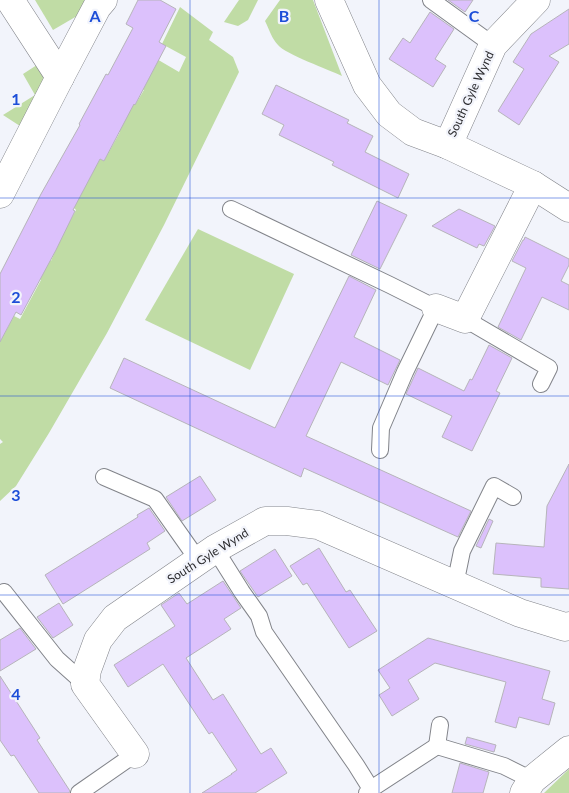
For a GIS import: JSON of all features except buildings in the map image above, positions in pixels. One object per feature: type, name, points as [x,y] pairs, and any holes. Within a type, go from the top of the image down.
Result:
[{"type":"street","points":[[10,0],[60,77]]},
{"type":"street","points":[[0,194],[97,7],[103,0]]},
{"type":"street","name":"South Gyle Wynd","points":[[329,0],[367,85],[389,114],[413,132],[448,145],[532,185],[569,208]]},
{"type":"street","name":"South Gyle Wynd","points":[[448,145],[493,46],[536,0]]},
{"type":"street","points":[[436,308],[464,319],[532,185]]},
{"type":"street","name":"South Gyle Wynd","points":[[85,684],[87,670],[98,640],[115,618],[206,554],[264,521],[287,521],[318,526],[520,613],[565,627],[569,626]]},
{"type":"street","points":[[85,684],[135,754]]},
{"type":"street","points":[[528,786],[569,750]]},
{"type":"lane","points":[[431,0],[493,46]]},
{"type":"lane","points":[[231,209],[436,308],[405,372],[381,428],[380,450]]},
{"type":"lane","points":[[464,319],[549,368],[541,384]]},
{"type":"lane","points":[[104,477],[155,499],[242,592],[259,616],[264,632],[356,765],[369,791],[437,746],[440,725]]},
{"type":"lane","points":[[455,585],[462,551],[494,486],[513,497]]},
{"type":"lane","points":[[4,592],[57,659],[85,684]]},
{"type":"lane","points":[[437,746],[504,766],[528,786]]},
{"type":"lane","points":[[78,793],[135,754]]},
{"type":"green space","points":[[35,0],[85,0],[77,16],[53,30]]},
{"type":"green space","points":[[239,0],[258,0],[248,20],[238,26],[224,22]]},
{"type":"green space","points":[[280,0],[313,0],[342,76],[289,53],[276,43],[265,21]]},
{"type":"green space","points":[[180,7],[213,32],[209,40],[233,57],[239,72],[164,225],[107,333],[16,486],[0,501],[0,444],[3,442],[0,439],[0,342],[14,316],[20,319],[41,280],[37,277],[47,259],[51,261],[76,210],[74,208],[75,205],[100,159],[104,161],[120,132],[116,130],[130,102],[135,105],[144,90],[140,88],[155,58],[179,72],[186,57],[162,44]]},
{"type":"green space","points":[[40,63],[48,76],[20,126],[3,115],[35,95],[23,74]]},
{"type":"green space","points":[[198,229],[294,274],[250,370],[145,320]]},
{"type":"green space","points":[[569,769],[569,793],[544,793]]}]
